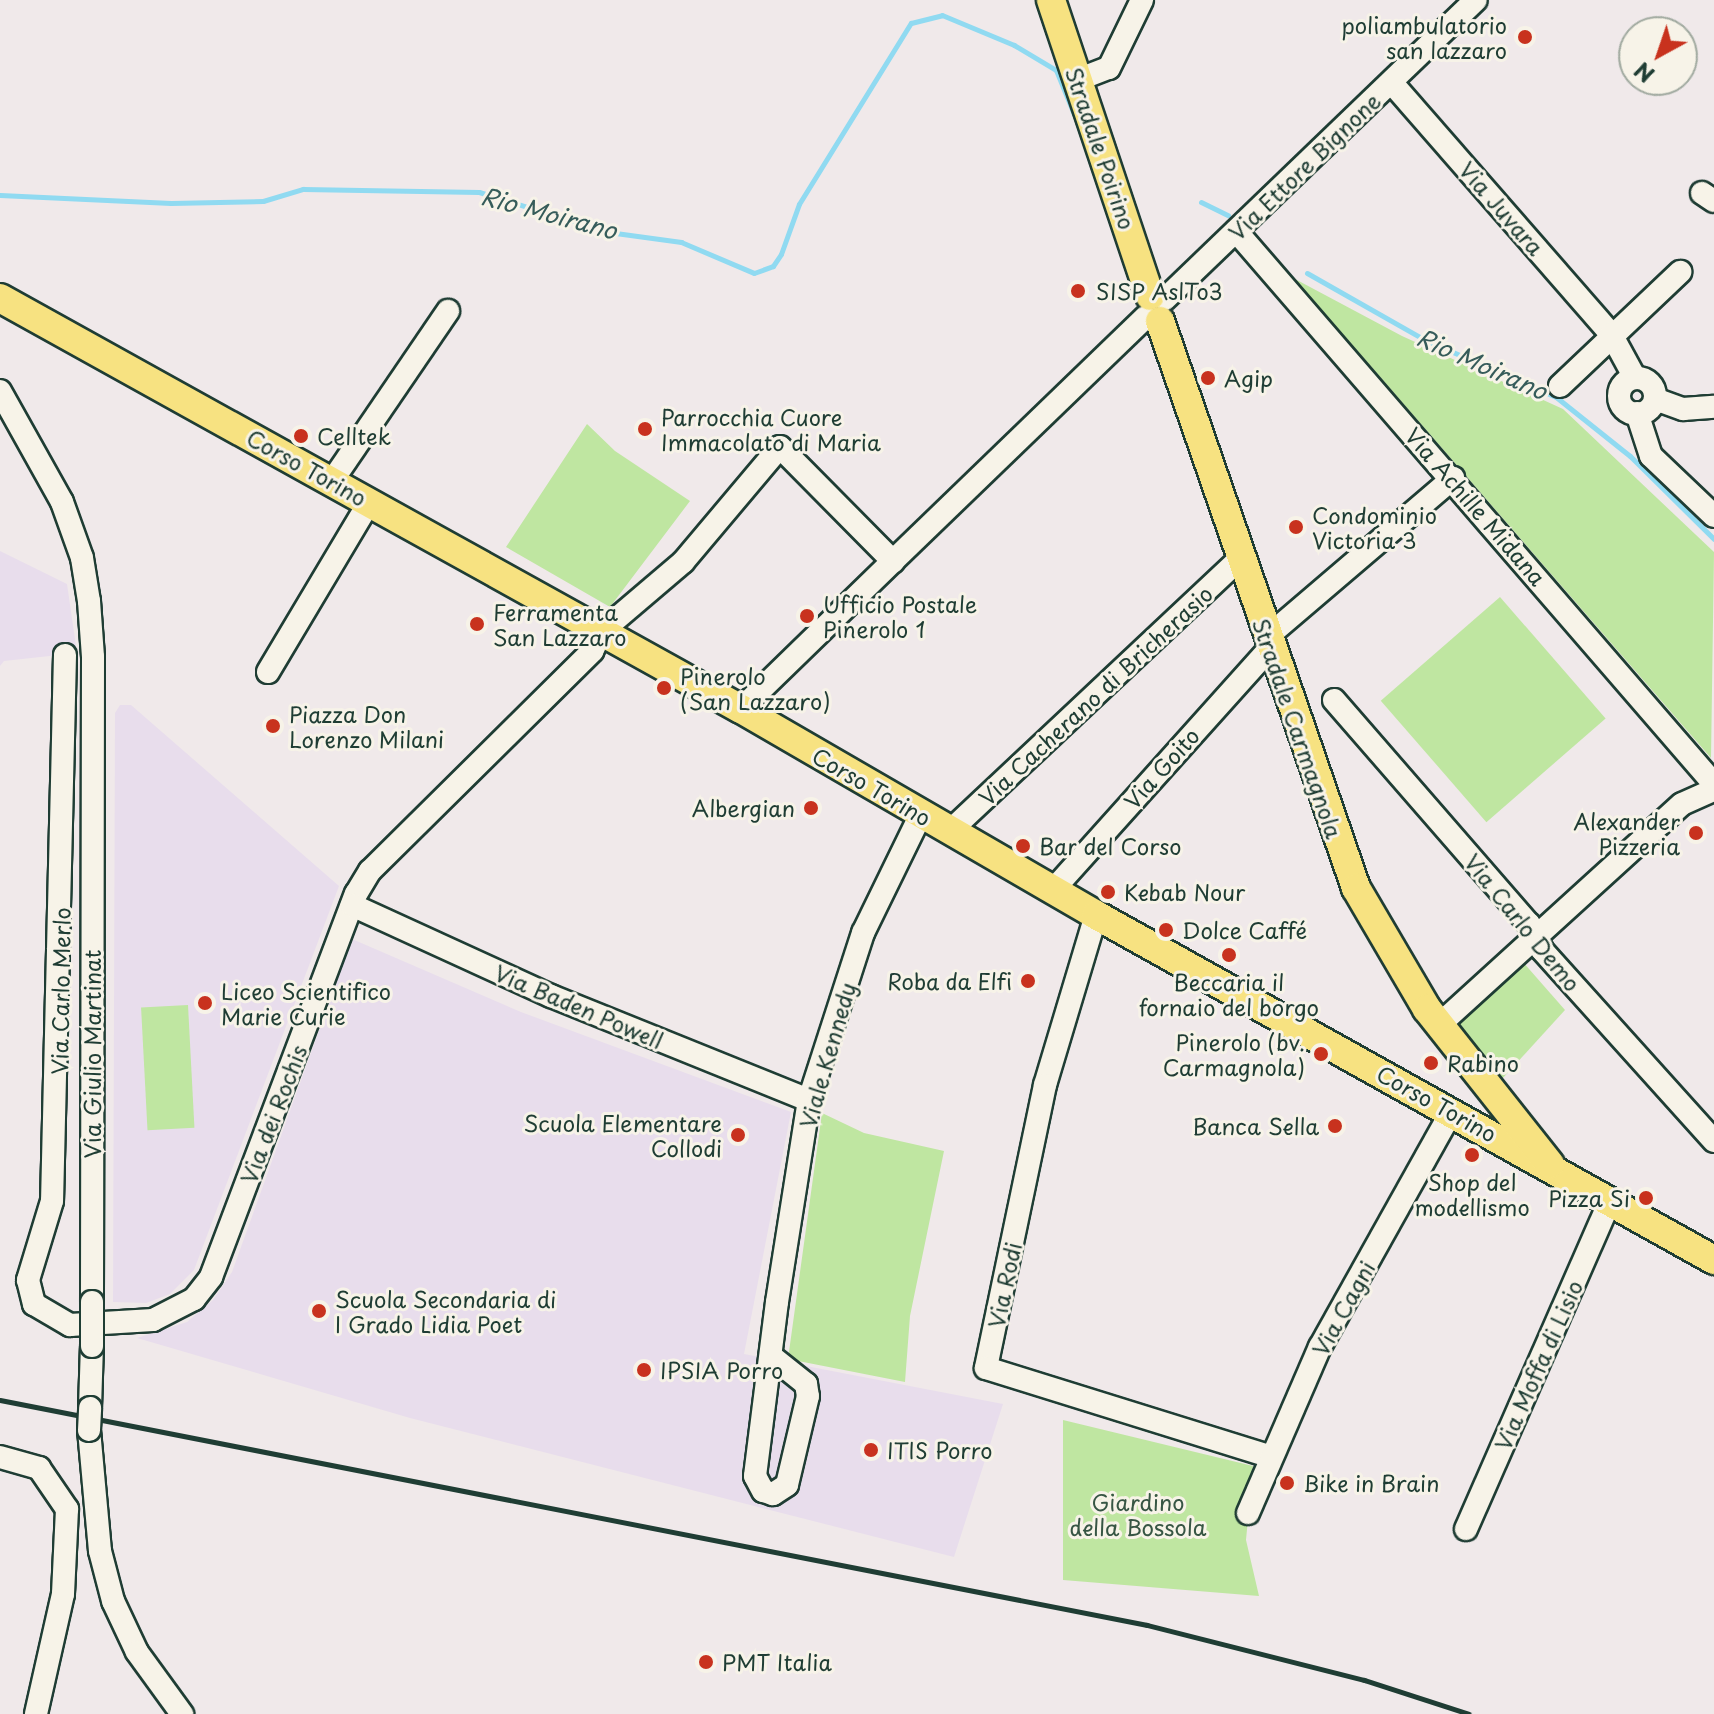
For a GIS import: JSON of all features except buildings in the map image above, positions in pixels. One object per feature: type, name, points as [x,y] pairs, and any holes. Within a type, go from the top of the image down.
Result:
[{"type":"main road","name":"Stradale Poirino","points":[[1051,0],[1155,308]]},
{"type":"main road","name":"Corso Torino","points":[[0,298],[14,314],[370,501],[741,709],[1096,915],[1714,1260]]},
{"type":"main road","name":"Stradale Carmagnola","points":[[1155,308],[1356,888],[1439,1025],[1503,1101],[1552,1168]]},
{"type":"street","points":[[1077,80],[1109,68],[1142,0]]},
{"type":"street","name":"Via Ettore Bignone","points":[[741,709],[1476,0]]},
{"type":"street","name":"Via Juvara","points":[[1392,83],[1611,334],[1635,378],[1650,384],[1646,406]]},
{"type":"street","name":"Via Achille Midana","points":[[1236,231],[1453,478],[1714,784]]},
{"type":"street","points":[[1560,386],[1611,334],[1680,272]]},
{"type":"street","points":[[332,481],[448,311]]},
{"type":"street","name":"Via Giulio Martinat","points":[[0,391],[62,502],[82,558],[89,601],[93,657],[92,1346],[89,1430],[100,1551],[113,1601],[137,1652],[182,1714]]},
{"type":"street","points":[[1714,407],[1683,409],[1646,406],[1651,456],[1714,516]]},
{"type":"street","name":"Via dei Rochis","points":[[47,1315],[70,1325],[153,1320],[194,1299],[211,1277],[352,905],[370,871],[592,651],[602,631],[683,562],[780,447],[893,561]]},
{"type":"street","name":"Via Goito","points":[[1053,890],[1269,642],[1453,478]]},
{"type":"street","points":[[268,672],[370,501]]},
{"type":"street","name":"Via Cacherano di Bricherasio","points":[[950,831],[1240,559]]},
{"type":"street","name":"Via Carlo Merlo","points":[[47,1315],[34,1304],[28,1280],[52,1201],[65,655]]},
{"type":"street","name":"Via Carlo Demo","points":[[1334,700],[1529,924],[1534,939],[1714,1141]]},
{"type":"street","points":[[1439,1025],[1682,804],[1714,790]]},
{"type":"street","name":"Viale Kennedy","points":[[771,1356],[806,1384],[808,1396],[787,1485],[773,1494],[763,1491],[755,1476],[771,1356],[809,1100],[863,933],[921,814]]},
{"type":"street","name":"Via Baden Powell","points":[[352,905],[551,996],[809,1100]]},
{"type":"street","name":"Via Rodi","points":[[1096,915],[1045,1085],[986,1368],[1269,1456]]},
{"type":"street","name":"Via Cagni","points":[[1248,1513],[1269,1456],[1320,1347],[1452,1111]]},
{"type":"street","name":"Via Moffa di Lisio","points":[[1466,1529],[1610,1201]]},
{"type":"street","points":[[0,1457],[39,1468],[67,1509],[63,1594],[36,1714]]},
{"type":"shaded area","points":[[0,551],[67,584],[77,653],[4,661],[0,666]]},
{"type":"shaded area","name":"Liceo Scientifico Marie Curie","points":[[120,705],[131,705],[339,886],[194,1270],[170,1294],[146,1303],[113,1302],[115,713]]},
{"type":"shaded area","points":[[352,939],[521,1012],[791,1112],[744,1354],[1003,1404],[954,1557],[410,1418],[137,1338],[187,1322],[213,1300],[232,1272]]},
{"type":"green space","points":[[1295,279],[1402,336],[1563,409],[1714,552],[1711,758]]},
{"type":"green space","points":[[587,424],[615,451],[690,501],[610,607],[506,547]]},
{"type":"green space","points":[[1500,597],[1606,719],[1486,822],[1381,701]]},
{"type":"green space","points":[[1523,962],[1565,1010],[1502,1079],[1453,1024]]},
{"type":"green space","points":[[188,1005],[194,1128],[148,1130],[141,1007]]},
{"type":"green space","points":[[822,1113],[864,1133],[944,1151],[910,1316],[905,1382],[788,1359]]},
{"type":"green space","name":"Giardino della Bossola","points":[[1063,1420],[1253,1466],[1246,1540],[1259,1596],[1063,1580]]},
{"type":"waterway","name":"Rio Moirano","points":[[0,195],[171,203],[263,201],[303,189],[479,192],[608,232],[681,242],[754,273],[773,266],[781,254],[799,204],[911,23],[942,15],[1014,45],[1056,70],[1074,114]]},
{"type":"waterway","points":[[1201,202],[1228,215]]},
{"type":"waterway","name":"Rio Moirano","points":[[1307,273],[1423,339],[1556,397],[1630,456],[1714,539]]},
{"type":"railway","points":[[0,1400],[1147,1625],[1364,1680],[1469,1714]]},
{"type":"place","name":"poliambulatorio san lazzaro","points":[[1525,37]]},
{"type":"place","name":"SISP AslTo3","points":[[1078,291]]},
{"type":"place","name":"Agip","points":[[1208,378]]},
{"type":"place","name":"Parrocchia Cuore Immacolato di Maria","points":[[645,429]]},
{"type":"place","name":"Celltek","points":[[301,436]]},
{"type":"place","name":"Condominio Victoria 3","points":[[1296,527]]},
{"type":"place","name":"Ufficio Postale Pinerolo 1","points":[[807,616]]},
{"type":"place","name":"Ferramenta San Lazzaro","points":[[477,624]]},
{"type":"place","name":"Pinerolo (San Lazzaro)","points":[[664,688]]},
{"type":"place","name":"Piazza Don Lorenzo Milani","points":[[273,726]]},
{"type":"place","name":"Albergian","points":[[811,808]]},
{"type":"place","name":"Alexander Pizzeria","points":[[1696,833]]},
{"type":"place","name":"Bar del Corso","points":[[1023,846]]},
{"type":"place","name":"Kebab Nour","points":[[1108,892]]},
{"type":"place","name":"Dolce Caffé","points":[[1166,930]]},
{"type":"place","name":"Beccaria il fornaio del borgo","points":[[1229,955]]},
{"type":"place","name":"Roba da Elfi","points":[[1028,981]]},
{"type":"place","name":"Liceo Scientifico Marie Curie","points":[[205,1003]]},
{"type":"place","name":"Pinerolo (bv. Carmagnola)","points":[[1321,1054]]},
{"type":"place","name":"Rabino","points":[[1431,1063]]},
{"type":"place","name":"Banca Sella","points":[[1335,1126]]},
{"type":"place","name":"Scuola Elementare Collodi","points":[[738,1135]]},
{"type":"place","name":"Shop del modellismo","points":[[1472,1155]]},
{"type":"place","name":"Pizza Si","points":[[1646,1198]]},
{"type":"place","name":"Scuola Secondaria di I Grado Lidia Poet","points":[[319,1311]]},
{"type":"place","name":"IPSIA Porro","points":[[644,1370]]},
{"type":"place","name":"ITIS Porro","points":[[871,1450]]},
{"type":"place","name":"Bike in Brain","points":[[1287,1483]]},
{"type":"place","name":"PMT Italia","points":[[706,1662]]}]
